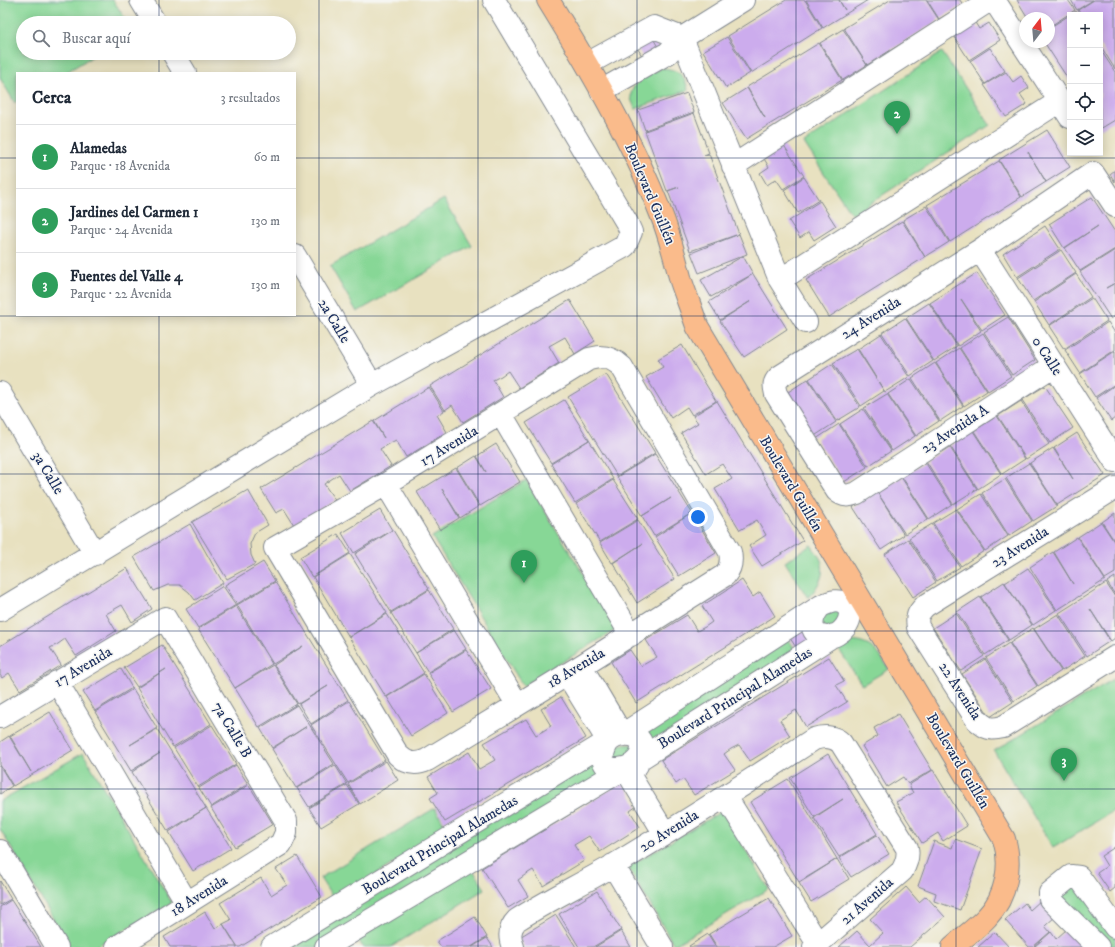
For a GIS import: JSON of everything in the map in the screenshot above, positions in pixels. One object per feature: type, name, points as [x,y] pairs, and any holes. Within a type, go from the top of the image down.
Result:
[{"type":"main road","name":"Boulevard Guillén","points":[[548,0],[587,64],[629,143],[661,214],[670,239],[682,282],[698,326],[878,630],[1000,830],[1007,849],[1008,869],[1005,884],[998,901],[987,917],[953,947]]},
{"type":"street","points":[[0,610],[95,554],[372,385],[625,246],[631,232],[627,223],[494,0]]},
{"type":"street","points":[[601,91],[668,53],[682,38],[743,0]]},
{"type":"street","points":[[733,166],[990,0]]},
{"type":"street","points":[[780,280],[1065,109],[994,0]]},
{"type":"street","points":[[143,1],[151,16]]},
{"type":"street","points":[[587,64],[654,26],[682,38],[780,280],[806,322]]},
{"type":"street","points":[[177,60],[184,72]]},
{"type":"street","name":"24 Avenida","points":[[857,493],[846,496],[837,491],[776,394],[774,381],[779,376],[980,250],[1093,173],[1115,206]]},
{"type":"street","name":"0 Calle","points":[[980,250],[1115,461]]},
{"type":"street","name":"2a Calle","points":[[296,258],[372,385]]},
{"type":"street","name":"17 Avenida","points":[[427,760],[420,763],[413,763],[405,761],[398,755],[275,548],[386,484],[589,359],[607,357],[616,361],[622,367],[730,552],[731,563],[725,575]]},
{"type":"street","name":"23 Avenida A","points":[[857,493],[1053,366]]},
{"type":"street","name":"3a Calle","points":[[0,393],[95,554]]},
{"type":"street","points":[[501,414],[631,634]]},
{"type":"street","points":[[386,484],[517,704]]},
{"type":"street","name":"23 Avenida","points":[[925,606],[1115,488]]},
{"type":"street","points":[[821,607],[833,594],[837,586],[841,567]]},
{"type":"street","name":"18 Avenida","points":[[427,760],[725,575]]},
{"type":"street","points":[[821,607],[831,602],[838,601],[844,603],[848,607],[850,612],[849,620],[846,626],[838,633]]},
{"type":"street","name":"22 Avenida","points":[[925,606],[918,613],[916,619],[918,627],[977,720],[985,728],[994,730],[1003,727],[1115,657]]},
{"type":"street","name":"Boulevard Principal Alamedas","points":[[821,607],[812,619],[814,630],[828,637],[838,633]]},
{"type":"street","name":"Boulevard Principal Alamedas","points":[[272,947],[615,739],[821,607]]},
{"type":"street","name":"17 Avenida","points":[[0,717],[165,618]]},
{"type":"street","name":"7a Calle B","points":[[165,618],[286,821],[286,832],[280,844]]},
{"type":"street","points":[[838,633],[853,624],[860,622],[871,625],[878,630]]},
{"type":"street","name":"Boulevard Principal Alamedas","points":[[326,947],[630,765],[838,633]]},
{"type":"street","points":[[574,670],[615,739],[603,752],[605,763],[615,770],[630,765],[670,830]]},
{"type":"street","points":[[57,682],[187,903]]},
{"type":"street","name":"Boulevard Principal Alamedas","points":[[615,739],[632,735],[641,742],[642,750],[630,765]]},
{"type":"street","name":"20 Avenida","points":[[513,947],[510,938],[510,931],[514,923],[520,918],[613,865],[726,796],[814,739],[825,737],[835,739],[841,743],[907,848],[907,859],[902,871]]},
{"type":"street","points":[[726,796],[816,945]]},
{"type":"street","name":"18 Avenida","points":[[130,944],[187,903],[280,844]]},
{"type":"street","points":[[0,851],[57,947]]},
{"type":"street","points":[[613,865],[662,947]]},
{"type":"street","name":"21 Avenida","points":[[816,945],[902,871]]},
{"type":"street","points":[[1098,947],[1050,900],[1050,893],[1070,876],[1079,877],[1115,927]]},
{"type":"green space","points":[[0,0],[113,0],[123,16],[16,16],[16,60],[86,60],[67,72],[16,72],[15,103],[0,78]]},
{"type":"green space","points":[[942,52],[990,125],[852,215],[804,143]]},
{"type":"green space","points":[[662,68],[676,71],[680,74],[685,80],[688,90],[635,109],[631,97],[632,91],[637,82]]},
{"type":"green space","points":[[444,199],[472,246],[357,312],[330,266]]},
{"type":"green space","points":[[526,480],[617,629],[523,686],[432,537]]},
{"type":"green space","points":[[811,545],[818,554],[823,569],[819,582],[808,598],[785,562]]},
{"type":"green space","points":[[844,608],[832,632],[816,620],[817,616]]},
{"type":"green space","points":[[786,635],[797,653],[653,746],[642,728]]},
{"type":"green space","points":[[852,641],[865,644],[874,650],[882,658],[889,669],[862,685],[838,648]]},
{"type":"green space","points":[[1115,678],[1115,810],[1053,848],[994,751]]},
{"type":"green space","points":[[612,744],[638,745],[617,766],[608,749]]},
{"type":"green space","points":[[83,753],[172,903],[95,947],[70,947],[0,829],[0,801]]},
{"type":"green space","points":[[593,757],[604,775],[320,947],[277,947]]},
{"type":"green space","points":[[435,808],[448,830],[334,900],[320,878]]},
{"type":"green space","points":[[722,811],[769,889],[674,945],[628,867]]},
{"type":"green space","points":[[471,867],[485,889],[391,947],[363,947],[357,938]]},
{"type":"green space","points":[[1084,883],[1115,927],[1115,947],[1102,947],[1050,893]]},
{"type":"building","points":[[786,0],[805,0],[822,28],[751,73],[728,36]]},
{"type":"building","points":[[806,0],[839,0],[868,0],[823,28]]},
{"type":"building","points":[[890,0],[926,0],[939,20],[867,65],[844,28]]},
{"type":"building","points":[[927,0],[960,0],[963,5],[939,19]]},
{"type":"building","points":[[1017,0],[1068,0],[1075,10],[1067,12],[1067,15],[1055,23],[1055,12],[1024,12]]},
{"type":"building","points":[[1071,0],[1093,0],[1077,10]]},
{"type":"building","points":[[1094,0],[1115,0],[1115,69],[1103,50],[1103,12],[1079,12],[1078,10]]},
{"type":"building","points":[[1067,17],[1067,77],[1048,48],[1055,48],[1055,24]]},
{"type":"building","points":[[974,21],[979,29],[989,23],[1000,40],[969,60],[953,35]]},
{"type":"building","points":[[843,29],[867,65],[843,80],[820,43]]},
{"type":"building","points":[[651,35],[661,52],[645,61],[635,44]]},
{"type":"building","points":[[727,37],[750,73],[726,88],[703,51]]},
{"type":"building","points":[[819,43],[842,80],[746,139],[723,103],[747,88],[765,118],[747,87]]},
{"type":"building","points":[[990,48],[1005,71],[985,84],[970,61]]},
{"type":"building","points":[[1103,54],[1115,72],[1115,120],[1103,127]]},
{"type":"building","points":[[1006,72],[1013,82],[1021,76],[1029,88],[1020,94],[1027,104],[1006,117],[984,85]]},
{"type":"building","points":[[687,93],[694,112],[645,130],[638,110]]},
{"type":"building","points":[[694,113],[709,153],[704,155],[709,154],[739,234],[690,251],[668,191],[679,187],[667,191],[645,131]]},
{"type":"building","points":[[1047,130],[1070,167],[1022,197],[999,160]]},
{"type":"building","points":[[783,144],[804,176],[783,189],[776,179],[767,185],[760,173],[769,167],[763,157]]},
{"type":"building","points":[[999,161],[1021,197],[950,242],[927,205]]},
{"type":"building","points":[[1115,170],[1115,182],[1110,174]]},
{"type":"building","points":[[804,177],[819,200],[798,213],[784,190]]},
{"type":"building","points":[[1092,197],[1115,232],[1115,249],[1080,271],[1065,248],[1098,226],[1064,248],[1049,224]]},
{"type":"building","points":[[820,201],[836,226],[814,240],[809,232],[800,238],[789,221]]},
{"type":"building","points":[[926,206],[949,242],[925,257],[903,220]]},
{"type":"building","points":[[902,221],[925,257],[829,317],[806,280]]},
{"type":"building","points":[[1045,226],[1060,249],[1017,277],[1003,254]]},
{"type":"building","points":[[739,234],[747,254],[699,273],[691,253]]},
{"type":"building","points":[[1061,250],[1076,273],[1033,301],[1018,278]]},
{"type":"building","points":[[1115,250],[1115,316],[1111,319],[1080,272]]},
{"type":"building","points":[[743,256],[753,274],[711,297],[701,280]]},
{"type":"building","points":[[977,273],[1005,315],[982,330],[961,299],[981,331],[958,346],[930,303]]},
{"type":"building","points":[[753,274],[787,329],[744,357],[720,321],[751,301],[720,320],[709,302]]},
{"type":"building","points":[[1076,274],[1091,297],[1049,325],[1034,302]]},
{"type":"building","points":[[1092,298],[1107,321],[1064,349],[1049,326]]},
{"type":"building","points":[[570,300],[595,341],[575,354],[565,337],[549,346],[559,363],[519,388],[508,371],[493,380],[503,397],[463,422],[452,405],[445,410],[430,386]]},
{"type":"building","points":[[929,303],[957,346],[934,361],[906,318]]},
{"type":"building","points":[[1008,317],[1035,360],[1012,375],[984,332]]},
{"type":"building","points":[[905,318],[933,361],[910,376],[882,333]]},
{"type":"building","points":[[1108,322],[1115,333],[1115,350],[1080,373],[1065,350]]},
{"type":"building","points":[[983,333],[1011,376],[988,391],[960,348]]},
{"type":"building","points":[[881,334],[909,377],[885,392],[858,349]]},
{"type":"building","points":[[682,345],[716,401],[692,415],[687,407],[671,418],[646,377],[663,367],[658,359]]},
{"type":"building","points":[[959,348],[987,391],[964,406],[936,363]]},
{"type":"building","points":[[857,349],[884,391],[861,406],[833,363]]},
{"type":"building","points":[[1115,351],[1115,384],[1095,397],[1080,374]]},
{"type":"building","points":[[935,363],[963,406],[940,421],[912,378]]},
{"type":"building","points":[[832,364],[860,407],[837,421],[809,379]]},
{"type":"building","points":[[606,374],[655,453],[617,476],[568,397]]},
{"type":"building","points":[[808,379],[836,422],[813,437],[785,394]]},
{"type":"building","points":[[911,379],[939,421],[916,436],[888,394]]},
{"type":"building","points":[[1115,385],[1115,418],[1111,421],[1096,398]]},
{"type":"building","points":[[1045,386],[1073,428],[1050,443],[1022,400]]},
{"type":"building","points":[[429,387],[444,411],[437,415],[447,432],[406,457],[396,440],[388,444],[380,449],[391,466],[350,491],[339,474],[324,484],[335,500],[294,525],[284,509],[276,513],[261,489],[373,421],[384,438],[374,421]]},
{"type":"building","points":[[887,394],[915,436],[892,451],[864,408]]},
{"type":"building","points":[[564,400],[589,440],[551,463],[526,423]]},
{"type":"building","points":[[717,401],[803,541],[762,566],[749,546],[766,535],[762,528],[757,520],[740,530],[715,489],[732,479],[722,464],[706,474],[681,433],[698,423],[693,416]]},
{"type":"building","points":[[1021,401],[1049,444],[1026,459],[998,416]]},
{"type":"building","points":[[863,409],[891,451],[868,466],[840,424]]},
{"type":"building","points":[[997,416],[1025,459],[1002,474],[974,431]]},
{"type":"building","points":[[839,424],[867,467],[844,482],[816,439]]},
{"type":"building","points":[[973,431],[1001,474],[978,489],[950,446]]},
{"type":"building","points":[[1077,433],[1105,475],[1057,505],[1030,463],[1053,448],[1073,479],[1054,448]]},
{"type":"building","points":[[589,440],[613,479],[575,503],[551,464]]},
{"type":"building","points":[[496,444],[520,482],[480,506],[457,468],[476,456],[486,472],[477,456]]},
{"type":"building","points":[[949,446],[977,489],[953,504],[926,461]]},
{"type":"building","points":[[655,454],[692,513],[654,536],[617,477]]},
{"type":"building","points":[[925,462],[952,504],[929,519],[902,477]]},
{"type":"building","points":[[1029,463],[1057,506],[1033,521],[1006,478]]},
{"type":"building","points":[[456,468],[479,506],[460,518],[442,489],[459,518],[440,530],[417,492]]},
{"type":"building","points":[[901,477],[928,519],[905,534],[877,492]]},
{"type":"building","points":[[1005,479],[1032,521],[1009,536],[982,493]]},
{"type":"building","points":[[613,480],[638,519],[600,542],[576,504]]},
{"type":"building","points":[[248,490],[268,525],[255,533],[250,544],[251,555],[255,564],[227,579],[192,522]]},
{"type":"building","points":[[877,492],[904,535],[881,550],[853,507]]},
{"type":"building","points":[[981,494],[1008,536],[985,551],[957,509]]},
{"type":"building","points":[[956,509],[984,551],[961,566],[933,523]]},
{"type":"building","points":[[380,510],[392,530],[354,553],[342,533]]},
{"type":"building","points":[[692,513],[716,553],[679,576],[655,537]]},
{"type":"building","points":[[1115,513],[1115,542],[1102,522]]},
{"type":"building","points":[[638,520],[675,579],[637,603],[613,563],[642,544],[612,563],[600,543]]},
{"type":"building","points":[[1101,522],[1115,543],[1115,573],[1105,579],[1078,537]]},
{"type":"building","points":[[190,524],[223,583],[195,600],[189,592],[180,585],[168,585],[154,591],[134,557]]},
{"type":"building","points":[[932,524],[960,567],[937,581],[909,538]]},
{"type":"building","points":[[393,530],[429,589],[391,612],[355,554]]},
{"type":"building","points":[[338,534],[350,553],[312,577],[300,557]]},
{"type":"building","points":[[1077,537],[1105,580],[1057,610],[1030,567],[1053,552],[1073,584],[1054,552]]},
{"type":"building","points":[[908,539],[936,582],[913,597],[885,554]]},
{"type":"building","points":[[350,554],[387,613],[349,637],[313,577]]},
{"type":"building","points":[[263,562],[275,581],[237,604],[225,585]]},
{"type":"building","points":[[127,568],[152,609],[132,622],[122,605],[106,614],[116,631],[76,656],[65,639],[50,648],[61,665],[20,690],[9,673],[2,678],[0,675],[0,646]]},
{"type":"building","points":[[1028,568],[1056,610],[1033,625],[1005,583]]},
{"type":"building","points":[[1115,577],[1115,595],[1107,582]]},
{"type":"building","points":[[742,580],[753,597],[760,592],[775,616],[636,703],[611,662],[630,650],[641,666],[657,657],[646,640],[687,615],[697,631],[705,627],[712,622],[702,606]]},
{"type":"building","points":[[275,582],[348,700],[311,724],[299,704],[328,686],[298,704],[274,665],[303,646],[273,664],[237,605]]},
{"type":"building","points":[[1004,582],[1032,625],[1009,640],[981,597]]},
{"type":"building","points":[[1106,583],[1115,597],[1115,638],[1111,641],[1090,609],[1110,641],[1087,656],[1059,613]]},
{"type":"building","points":[[223,586],[236,605],[198,628],[186,609]]},
{"type":"building","points":[[429,590],[453,629],[416,653],[391,613]]},
{"type":"building","points":[[980,597],[1008,640],[985,655],[957,612]]},
{"type":"building","points":[[236,606],[272,664],[235,688],[198,629]]},
{"type":"building","points":[[956,613],[984,656],[961,671],[933,628]]},
{"type":"building","points":[[387,614],[424,673],[386,697],[349,637]]},
{"type":"building","points":[[1058,614],[1085,656],[1062,671],[1034,629]]},
{"type":"building","points":[[803,624],[815,642],[799,652],[788,635]]},
{"type":"building","points":[[1033,628],[1061,671],[1038,686],[1010,643]]},
{"type":"building","points":[[454,630],[466,649],[428,672],[416,653]]},
{"type":"building","points":[[1009,643],[1037,686],[1014,701],[986,658]]},
{"type":"building","points":[[162,645],[211,724],[173,747],[137,688],[166,669],[137,687],[124,668]]},
{"type":"building","points":[[466,650],[491,689],[453,712],[428,673]]},
{"type":"building","points":[[829,657],[844,681],[836,685],[847,702],[806,727],[796,710],[780,720],[790,736],[750,761],[739,745],[731,749],[724,754],[735,770],[694,795],[683,779],[676,784],[661,760]]},
{"type":"building","points":[[985,659],[1013,702],[990,717],[962,674]]},
{"type":"building","points":[[273,665],[297,704],[259,727],[235,688]]},
{"type":"building","points":[[121,669],[132,688],[95,711],[83,692]]},
{"type":"building","points":[[424,674],[448,713],[411,736],[387,697]]},
{"type":"building","points":[[133,689],[157,728],[130,745],[157,729],[206,808],[168,831],[132,772],[160,753],[131,771],[95,712]]},
{"type":"building","points":[[561,697],[586,738],[445,822],[430,798],[438,793],[428,777],[469,752],[479,769],[495,760],[484,743],[526,719],[536,735],[543,731],[551,726],[541,709]]},
{"type":"building","points":[[349,701],[385,760],[348,783],[311,725]]},
{"type":"building","points":[[297,705],[334,764],[296,788],[272,749],[307,726],[272,748],[260,728]]},
{"type":"building","points":[[50,712],[73,750],[13,786],[0,765],[0,742],[9,736],[31,772],[10,736]]},
{"type":"building","points":[[898,714],[932,770],[908,784],[903,777],[887,787],[862,746],[878,736],[874,728]]},
{"type":"building","points":[[212,725],[236,764],[198,787],[174,748]]},
{"type":"building","points":[[828,754],[877,834],[839,857],[814,818],[843,799],[814,817],[790,778]]},
{"type":"building","points":[[386,761],[398,780],[360,804],[348,784]]},
{"type":"building","points":[[236,765],[248,784],[211,807],[199,788]]},
{"type":"building","points":[[335,765],[347,784],[309,807],[297,788]]},
{"type":"building","points":[[0,766],[12,786],[0,794]]},
{"type":"building","points":[[933,770],[967,826],[943,841],[938,833],[922,843],[896,802],[913,793],[909,785]]},
{"type":"building","points":[[788,779],[837,859],[799,882],[750,802]]},
{"type":"building","points":[[623,782],[637,806],[630,811],[640,827],[600,852],[589,836],[574,845],[584,861],[543,886],[533,870],[518,880],[528,896],[508,908],[482,868]]},
{"type":"building","points":[[249,785],[273,824],[235,847],[211,808]]},
{"type":"building","points":[[347,785],[359,804],[321,827],[309,808]]},
{"type":"building","points":[[206,808],[231,848],[193,871],[169,832]]},
{"type":"building","points":[[877,835],[889,854],[851,877],[839,858]]},
{"type":"building","points":[[955,839],[982,849],[960,910],[934,901],[936,893],[918,886],[934,841],[952,848]]},
{"type":"building","points":[[1115,847],[1115,888],[1110,892],[1097,873],[1107,866],[1101,856]]},
{"type":"building","points":[[297,856],[322,897],[238,947],[223,924],[231,920],[220,903],[261,878],[271,895],[287,885],[276,869]]},
{"type":"building","points":[[837,859],[849,879],[811,902],[799,883]]},
{"type":"building","points":[[0,881],[11,899],[0,905]]},
{"type":"building","points":[[906,887],[919,902],[926,896],[945,917],[910,947],[839,947],[857,931],[870,945],[883,933],[870,919]]},
{"type":"building","points":[[597,891],[621,930],[593,947],[579,947],[559,914]]},
{"type":"building","points":[[769,898],[792,936],[773,947],[717,947],[709,934]]},
{"type":"building","points":[[11,900],[41,947],[0,947],[0,907]]},
{"type":"building","points":[[1041,900],[1056,916],[1045,926],[1050,932],[1033,947],[1029,947],[1005,920],[1025,903],[1030,910]]},
{"type":"building","points":[[205,912],[215,929],[223,924],[237,947],[170,947],[164,937]]},
{"type":"building","points":[[556,915],[576,947],[524,947],[518,938]]},
{"type":"building","points":[[475,917],[487,937],[471,947],[441,947],[437,941]]},
{"type":"building","points":[[1067,929],[1082,946],[1081,947],[1034,947],[1051,932],[1056,939]]},
{"type":"building","points":[[621,931],[631,947],[595,947]]},
{"type":"building","points":[[995,932],[1009,947],[978,947]]},
{"type":"building","points":[[708,934],[716,947],[689,946]]},
{"type":"building","points":[[487,938],[493,947],[472,947]]},
{"type":"place","name":"Jardines del Carmen 1","points":[[897,134]]},
{"type":"place","name":"Alamedas","points":[[524,583]]},
{"type":"place","name":"Fuentes del Valle 4","points":[[1064,781]]}]
